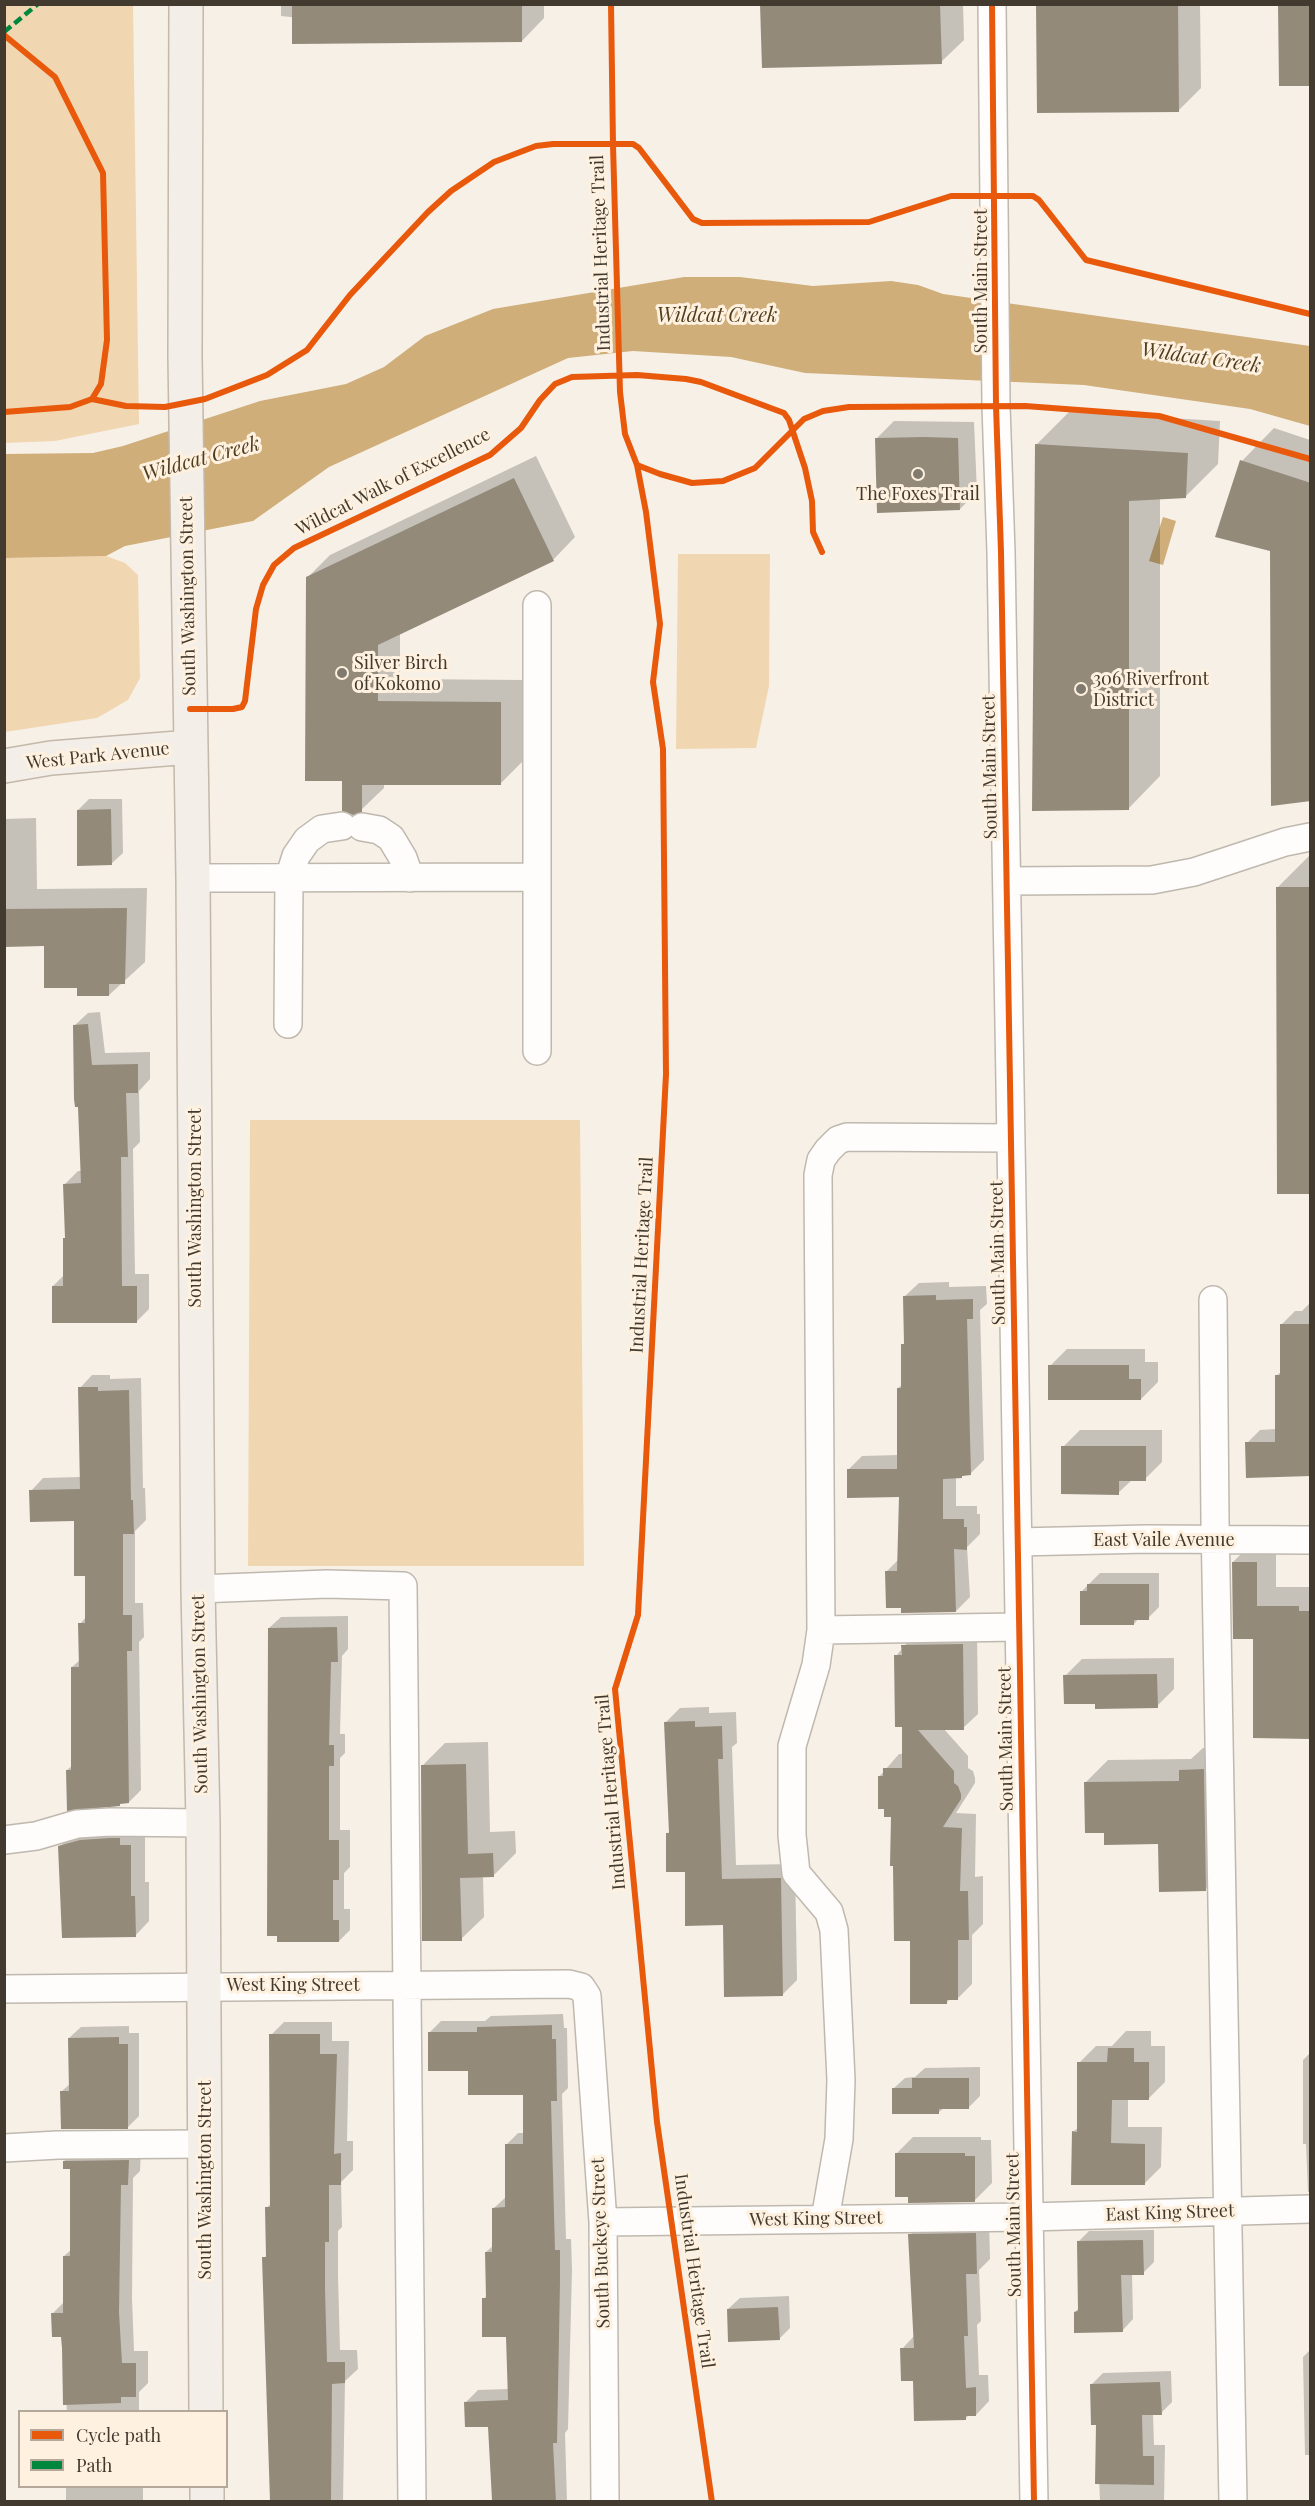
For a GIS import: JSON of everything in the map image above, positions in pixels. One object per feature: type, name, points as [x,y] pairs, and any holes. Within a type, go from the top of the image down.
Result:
[{"type":"main road","name":"South Washington Street","points":[[186,4],[185,356],[193,878],[198,1589],[203,1823],[206,2410]]},
{"type":"main road","name":"West Park Avenue","points":[[4,766],[51,758],[191,747]]},
{"type":"street","name":"South Main Street","points":[[992,4],[996,398],[1007,881],[1034,2502]]},
{"type":"street","points":[[537,605],[537,1052]]},
{"type":"street","points":[[288,1024],[289,878],[296,856],[307,840],[322,829],[352,826],[379,830],[391,838],[403,858],[410,878]]},
{"type":"street","points":[[1007,881],[1152,880],[1194,872],[1285,842],[1311,837]]},
{"type":"street","points":[[193,878],[537,877]]},
{"type":"street","points":[[825,2219],[839,2139],[840,2092],[834,1930],[829,1911],[796,1872],[792,1835],[792,1746],[816,1665],[822,1630],[818,1175],[822,1160],[828,1150],[838,1140],[847,1137],[1011,1138]]},
{"type":"street","points":[[1213,1300],[1215,1540],[1233,2502]]},
{"type":"street","name":"East Vaile Avenue","points":[[1018,1542],[1147,1539],[1311,1540]]},
{"type":"street","points":[[198,1589],[327,1584],[404,1586],[412,2502]]},
{"type":"street","points":[[822,1630],[1019,1627]]},
{"type":"street","points":[[4,1840],[36,1836],[77,1824],[203,1823]]},
{"type":"street","name":"West King Street","points":[[4,1989],[409,1984],[569,1984],[581,1987]]},
{"type":"street","name":"South Buckeye Street","points":[[581,1987],[587,1996],[603,2222],[605,2502]]},
{"type":"street","points":[[4,2148],[58,2145],[205,2144]]},
{"type":"street","name":"East King Street","points":[[1029,2217],[1311,2210]]},
{"type":"street","name":"West King Street","points":[[603,2222],[1029,2217]]},
{"type":"shaded area","points":[[4,5],[133,5],[139,424],[55,441],[5,443]]},
{"type":"shaded area","points":[[678,554],[770,554],[769,686],[756,748],[676,749]]},
{"type":"shaded area","points":[[106,556],[125,563],[138,575],[140,678],[128,700],[97,718],[5,732],[5,558]]},
{"type":"shaded area","points":[[250,1120],[580,1120],[584,1566],[248,1566]]},
{"type":"water","name":"Wildcat Creek","points":[[684,277],[740,277],[813,286],[891,281],[918,285],[943,294],[1310,346],[1310,426],[1250,409],[1084,385],[805,373],[731,357],[633,351],[568,358],[329,467],[253,521],[125,546],[106,556],[5,558],[4,454],[93,453],[123,446],[260,401],[346,384],[384,367],[425,336],[493,309]]},
{"type":"water","points":[[1163,517],[1176,521],[1163,565],[1149,561]]},
{"type":"building","points":[[292,4],[522,4],[522,42],[292,44]]},
{"type":"building","points":[[760,4],[940,4],[942,64],[762,68]]},
{"type":"building","points":[[1036,4],[1178,4],[1179,112],[1037,113]]},
{"type":"building","points":[[1278,4],[1311,4],[1311,86],[1279,86]]},
{"type":"building","name":"The Foxes Trail","points":[[875,438],[958,438],[960,510],[877,513]]},
{"type":"building","name":"306 Riverfront District","points":[[1035,444],[1188,453],[1186,498],[1129,501],[1129,810],[1032,811]]},
{"type":"building","points":[[1240,460],[1311,483],[1311,801],[1271,806],[1270,551],[1215,537]]},
{"type":"building","name":"Silver Birch of Kokomo","points":[[514,478],[554,561],[378,645],[378,701],[501,702],[501,785],[362,785],[362,812],[353,815],[342,811],[342,781],[305,781],[306,577]]},
{"type":"building","points":[[111,809],[112,865],[77,866],[77,810]]},
{"type":"building","points":[[1276,887],[1311,887],[1311,1194],[1277,1194]]},
{"type":"building","points":[[127,908],[125,984],[109,984],[109,996],[77,996],[77,988],[44,988],[44,946],[4,947],[4,909]]},
{"type":"building","points":[[88,1024],[92,1065],[138,1064],[138,1093],[126,1093],[128,1157],[121,1157],[122,1286],[137,1286],[137,1323],[52,1323],[52,1286],[63,1286],[63,1238],[65,1238],[63,1184],[81,1183],[78,1107],[75,1107],[74,1099],[73,1025]]},
{"type":"building","points":[[936,1295],[936,1300],[973,1299],[973,1319],[967,1319],[971,1475],[943,1479],[943,1519],[964,1519],[964,1527],[967,1527],[967,1550],[954,1549],[956,1612],[901,1613],[901,1608],[886,1608],[885,1571],[897,1571],[899,1497],[847,1498],[847,1469],[897,1469],[897,1388],[901,1388],[901,1344],[904,1344],[903,1296]]},
{"type":"building","points":[[1280,1324],[1311,1324],[1311,1476],[1246,1478],[1245,1442],[1275,1442],[1275,1375],[1280,1375]]},
{"type":"building","points":[[1048,1365],[1129,1365],[1129,1379],[1141,1379],[1141,1400],[1048,1400]]},
{"type":"building","points":[[78,1387],[98,1387],[98,1391],[129,1390],[131,1500],[133,1500],[134,1534],[123,1534],[123,1615],[132,1615],[132,1651],[127,1651],[129,1803],[120,1804],[120,1806],[67,1811],[66,1770],[71,1770],[71,1667],[79,1667],[78,1623],[85,1623],[85,1576],[74,1576],[74,1521],[30,1522],[29,1490],[80,1489]]},
{"type":"building","points":[[1061,1446],[1146,1446],[1146,1481],[1119,1481],[1119,1495],[1061,1494]]},
{"type":"building","points":[[1232,1562],[1257,1562],[1257,1606],[1299,1606],[1299,1611],[1311,1611],[1311,1739],[1253,1738],[1253,1639],[1233,1639]]},
{"type":"building","points":[[1087,1584],[1149,1584],[1149,1620],[1134,1620],[1134,1625],[1080,1625],[1080,1591],[1087,1591]]},
{"type":"building","points":[[337,1627],[338,1662],[331,1662],[329,1745],[334,1745],[334,1766],[329,1766],[329,1840],[339,1840],[339,1880],[333,1880],[333,1920],[339,1920],[339,1942],[277,1942],[277,1936],[267,1936],[268,1628]]},
{"type":"building","points":[[963,1644],[964,1730],[918,1730],[954,1771],[954,1783],[961,1794],[961,1799],[943,1827],[962,1828],[960,1891],[968,1891],[969,1940],[958,1940],[958,2000],[947,2000],[947,2004],[910,2004],[910,1941],[894,1941],[893,1866],[890,1866],[891,1817],[884,1817],[884,1809],[878,1809],[878,1776],[883,1776],[883,1768],[902,1768],[902,1727],[895,1727],[894,1655],[902,1655],[901,1645]]},
{"type":"building","points":[[1157,1674],[1158,1708],[1095,1709],[1095,1704],[1064,1704],[1063,1675]]},
{"type":"building","points":[[695,1721],[695,1727],[722,1726],[723,1759],[718,1759],[722,1879],[781,1878],[783,1996],[724,1997],[723,1925],[685,1926],[685,1872],[666,1872],[666,1833],[669,1833],[664,1722]]},
{"type":"building","points":[[466,1764],[468,1854],[493,1853],[494,1877],[460,1878],[462,1941],[422,1941],[421,1765]]},
{"type":"building","points":[[1204,1769],[1206,1891],[1159,1892],[1158,1844],[1104,1845],[1104,1833],[1085,1833],[1084,1782],[1179,1781],[1179,1770]]},
{"type":"building","points":[[120,1838],[120,1845],[131,1845],[131,1896],[135,1896],[136,1937],[62,1938],[58,1846],[80,1840]]},
{"type":"building","points":[[552,2025],[552,2039],[556,2039],[557,2101],[551,2101],[555,2250],[560,2250],[557,2443],[553,2443],[556,2502],[492,2500],[488,2427],[465,2427],[464,2402],[508,2400],[506,2337],[482,2337],[482,2298],[486,2298],[485,2252],[492,2252],[492,2208],[505,2207],[505,2144],[523,2144],[523,2095],[468,2095],[468,2071],[428,2071],[428,2032],[477,2032],[477,2027]]},
{"type":"building","points":[[269,2034],[320,2034],[320,2054],[337,2054],[334,2154],[341,2153],[341,2185],[329,2185],[329,2242],[325,2242],[325,2289],[327,2362],[345,2362],[345,2383],[332,2384],[331,2502],[270,2501],[262,2257],[266,2257],[265,2207],[270,2207]]},
{"type":"building","points":[[119,2037],[119,2044],[128,2044],[128,2129],[61,2129],[60,2091],[69,2091],[68,2038]]},
{"type":"building","points":[[1108,2048],[1134,2048],[1134,2062],[1149,2062],[1149,2100],[1112,2100],[1111,2143],[1145,2144],[1145,2185],[1071,2185],[1072,2131],[1077,2132],[1077,2062],[1107,2062]]},
{"type":"building","points":[[912,2078],[969,2078],[969,2109],[939,2109],[939,2114],[892,2114],[892,2088],[912,2088]]},
{"type":"building","points":[[895,2153],[965,2153],[965,2156],[975,2156],[975,2202],[908,2203],[908,2197],[895,2197]]},
{"type":"building","points":[[129,2160],[128,2185],[121,2185],[119,2312],[122,2363],[136,2363],[136,2397],[121,2397],[121,2403],[63,2405],[61,2337],[52,2337],[51,2313],[63,2313],[63,2256],[70,2256],[70,2169],[63,2169],[63,2161]]},
{"type":"building","points":[[976,2233],[977,2274],[966,2274],[968,2336],[964,2336],[966,2388],[976,2387],[976,2416],[966,2416],[966,2420],[914,2421],[913,2381],[901,2381],[900,2348],[914,2348],[908,2234]]},
{"type":"building","points":[[1143,2240],[1144,2275],[1121,2275],[1123,2332],[1074,2333],[1074,2312],[1078,2311],[1077,2241]]},
{"type":"building","points":[[778,2307],[780,2340],[728,2342],[727,2309]]},
{"type":"building","points":[[1160,2382],[1162,2415],[1142,2415],[1143,2456],[1154,2456],[1154,2485],[1095,2484],[1096,2425],[1091,2425],[1090,2384]]},
{"type":"marked path","points":[[4,32],[38,4]]},
{"type":"cycle path","name":"Industrial Heritage Trail","points":[[611,4],[620,392],[625,434],[637,465],[646,512],[660,624],[653,682],[663,749],[666,1074],[638,1615],[615,1689],[657,2122],[712,2502]]},
{"type":"cycle path","points":[[992,4],[996,406],[1001,552],[1034,2502]]},
{"type":"cycle path","points":[[4,35],[55,77],[103,173],[107,340],[101,384],[92,399]]},
{"type":"cycle path","name":"Industrial Heritage Trail","points":[[4,412],[70,407],[92,399],[126,406],[165,407],[205,399],[267,375],[307,350],[350,295],[428,212],[451,191],[494,162],[536,146],[553,144],[633,144],[639,148],[693,219],[702,223],[869,222],[951,196],[1033,196],[1039,200],[1086,260],[1310,314]]},
{"type":"cycle path","name":"Wildcat Walk of Excellence","points":[[190,709],[242,707],[245,701],[256,609],[263,585],[274,565],[294,548],[490,455],[521,428],[540,400],[555,384],[572,377],[637,375],[686,379],[701,382],[784,413],[789,420],[805,468],[812,501],[813,532],[822,552]]},
{"type":"cycle path","points":[[637,465],[692,483],[723,481],[755,468],[804,419],[823,411],[849,407],[1025,406],[1159,416],[1310,459]]},
{"type":"place","name":"The Foxes Trail","points":[[918,474]]},
{"type":"place","name":"Silver Birch of Kokomo","points":[[342,673]]},
{"type":"place","name":"306 Riverfront District","points":[[1081,689]]}]
